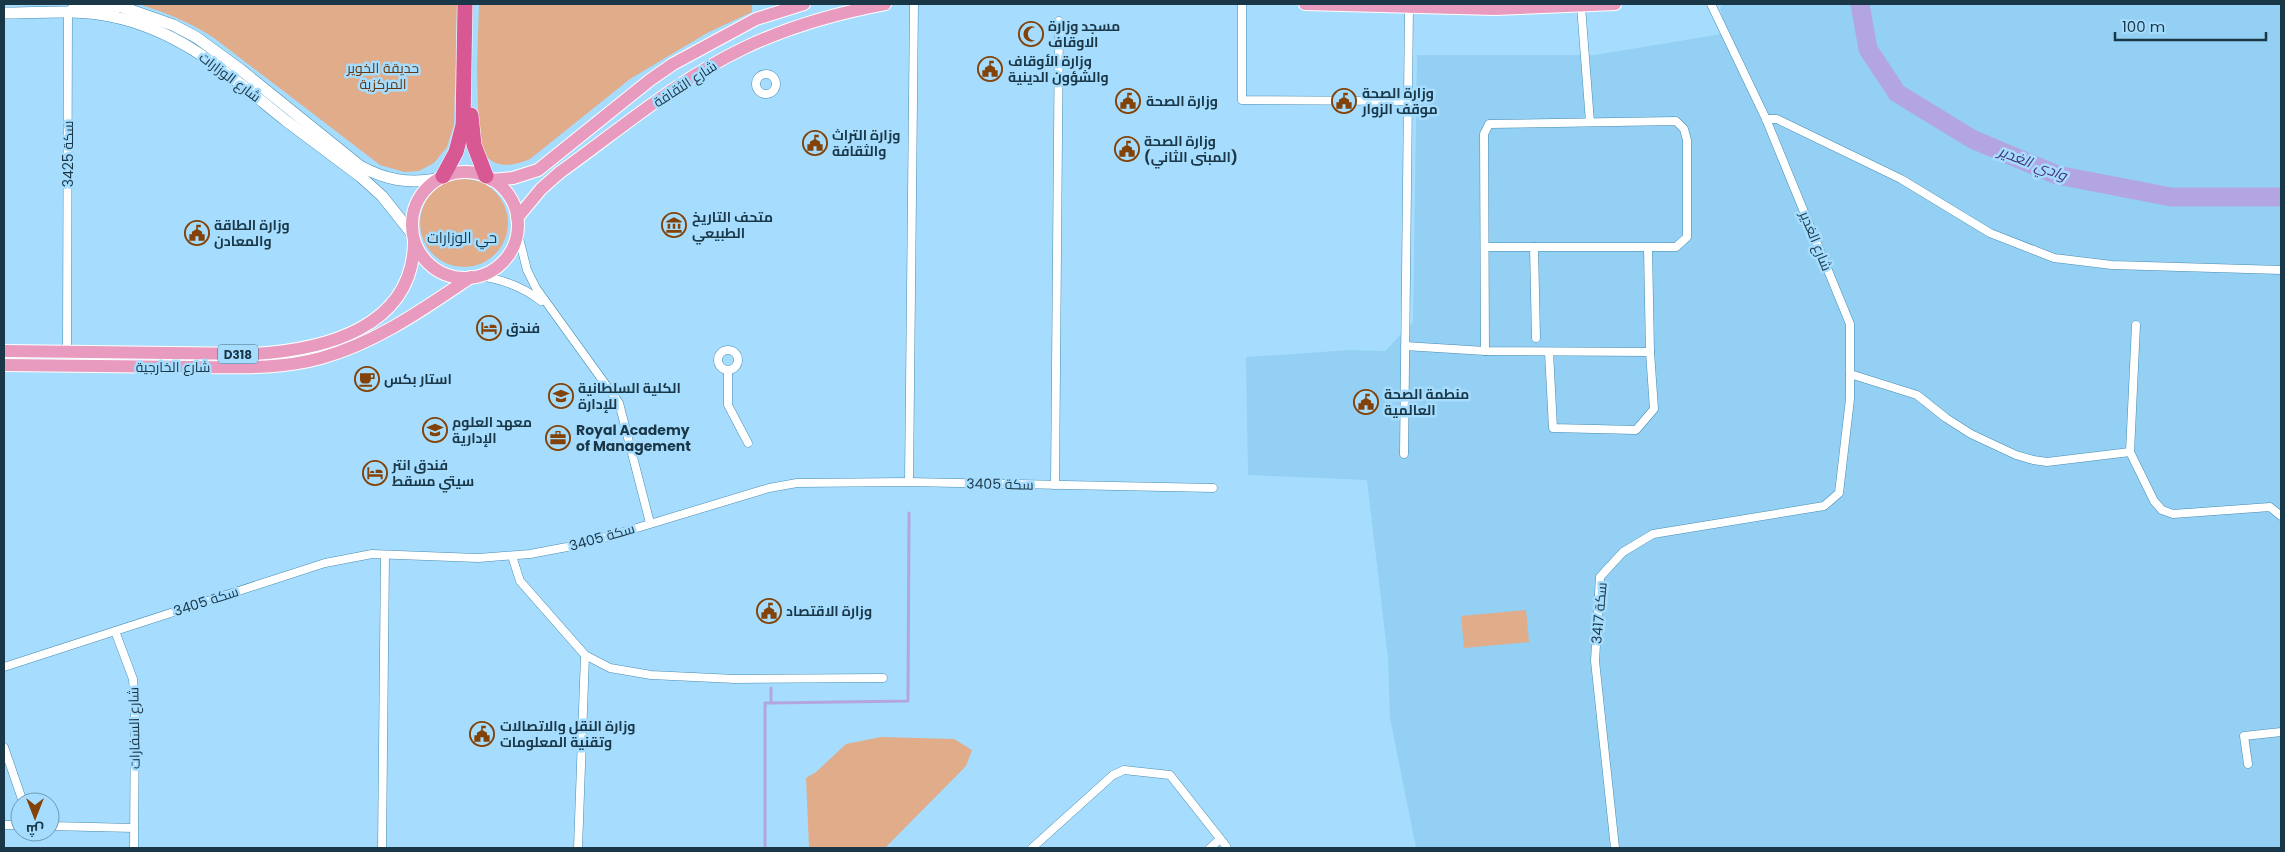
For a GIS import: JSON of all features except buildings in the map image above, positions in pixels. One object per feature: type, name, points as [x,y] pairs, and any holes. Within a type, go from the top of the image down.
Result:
[{"type":"highway","points":[[440,178],[456,152],[463,125],[465,4]]},
{"type":"highway","points":[[471,4],[471,123],[474,145],[489,178]]},
{"type":"main road","name":"شارع الثقافة","points":[[489,178],[513,178],[538,170],[650,80],[673,64],[756,19],[804,4]]},
{"type":"main road","name":"شارع الثقافة","points":[[517,224],[541,189],[559,173],[679,86],[712,66],[762,40],[788,30],[855,10],[884,4]]},
{"type":"main road","points":[[1305,4],[1495,9],[1615,4]]},
{"type":"main road","points":[[440,178],[464,172],[489,178],[509,196],[517,224]]},
{"type":"main road","name":"D318","points":[[413,239],[412,218],[414,206],[420,196],[440,178]]},
{"type":"main road","name":"D318","points":[[474,276],[493,269],[502,262],[515,242],[517,224]]},
{"type":"main road","points":[[413,239],[419,252],[436,269],[459,277],[474,276]]},
{"type":"main road","name":"شارع الخارجية","points":[[12,351],[253,354],[276,353],[320,344],[361,328],[380,317],[396,301],[408,281],[414,259],[413,239]]},
{"type":"main road","name":"شارع الخارجية","points":[[12,365],[253,367],[300,363],[323,358],[366,340],[408,319],[474,276]]},
{"type":"main road","points":[[12,351],[12,365]]},
{"type":"main road","points":[[46,366],[62,359],[67,352],[72,358],[87,365]]},
{"type":"street","name":"شارع الوزارات","points":[[95,4],[122,7],[173,25],[208,45],[360,166],[373,173],[402,182],[417,183],[440,178]]},
{"type":"street","points":[[909,482],[914,4]]},
{"type":"street","points":[[1242,4],[1242,100],[1408,101]]},
{"type":"street","name":"شارع الغدير","points":[[1711,4],[1766,119],[1850,324],[1850,399],[1839,493]]},
{"type":"street","points":[[1581,6],[1590,122]]},
{"type":"street","points":[[68,13],[73,7],[113,9],[122,7]]},
{"type":"street","points":[[1404,454],[1409,7]]},
{"type":"street","name":"شارع الوزارات","points":[[4,14],[68,13],[110,16],[147,26],[170,35],[200,54],[361,177],[382,196],[413,239]]},
{"type":"street","name":"سكة 3425","points":[[67,352],[68,13]]},
{"type":"street","points":[[1055,485],[1059,21]]},
{"type":"street","points":[[1766,119],[1778,119],[1901,180],[1990,233],[2054,258],[2112,265],[2281,270]]},
{"type":"street","points":[[1485,247],[1676,247],[1687,237],[1687,140],[1684,129],[1676,121],[1489,124],[1484,134],[1485,351]]},
{"type":"street","points":[[517,224],[527,270],[547,305],[619,403],[650,523]]},
{"type":"street","points":[[1534,247],[1536,338]]},
{"type":"street","points":[[1549,352],[1553,428],[1636,430],[1654,408],[1650,352],[1648,248]]},
{"type":"street","points":[[474,276],[508,282],[522,288],[547,305]]},
{"type":"street","points":[[2136,325],[2130,452],[2154,501],[2162,510],[2173,514],[2270,507],[2281,516]]},
{"type":"street","points":[[1405,346],[1485,351],[1650,352]]},
{"type":"street","points":[[728,371],[728,405],[748,443]]},
{"type":"street","points":[[1850,374],[1916,396],[1971,434],[2016,455],[2033,460],[2047,462],[2130,452]]},
{"type":"street","name":"سكة 3405","points":[[4,667],[325,563],[372,554],[478,558],[512,556],[567,548],[769,488],[797,483],[909,482],[1213,488]]},
{"type":"street","name":"سكة 3417","points":[[1615,848],[1595,661],[1600,577],[1623,552],[1653,534],[1824,506],[1839,493]]},
{"type":"street","points":[[382,848],[385,555]]},
{"type":"street","points":[[512,556],[520,581],[585,655],[610,668],[651,675],[735,679],[883,678]]},
{"type":"street","name":"شارع السفارات","points":[[115,631],[132,679],[135,706],[134,848]]},
{"type":"street","points":[[578,848],[585,655]]},
{"type":"street","points":[[2248,764],[2244,736],[2281,732]]},
{"type":"street","points":[[4,747],[20,792]]},
{"type":"street","points":[[1032,848],[1113,775],[1124,770],[1170,774],[1226,846]]},
{"type":"street","points":[[60,826],[134,828]]},
{"type":"street","points":[[1210,848],[1220,839]]},
{"type":"shaded area","points":[[1723,4],[2281,4],[2281,848],[1416,848],[1390,718],[1388,659],[1367,480],[1248,475],[1246,357],[1351,350],[1385,351],[1413,322],[1417,55],[1595,55],[1716,35],[1727,32],[1720,8]]},
{"type":"green space","name":"حديقة الخوير المركزية","points":[[139,4],[457,4],[454,125],[447,147],[434,163],[419,171],[404,172],[380,165],[214,38],[178,18]]},
{"type":"green space","points":[[479,4],[752,4],[752,12],[707,33],[630,79],[530,159],[507,165],[494,162],[488,158],[479,144],[477,69]]},
{"type":"green space","points":[[464,179],[481,182],[495,192],[505,206],[508,223],[505,240],[495,254],[481,264],[464,267],[447,264],[433,254],[423,240],[420,223],[423,206],[433,192],[447,182]]},
{"type":"green space","points":[[1526,610],[1529,642],[1464,648],[1461,616]]},
{"type":"green space","points":[[881,737],[954,739],[972,750],[966,766],[885,848],[809,848],[806,778],[816,772],[846,744]]},
{"type":"waterway","name":"وادي الغدير","points":[[1860,4],[1868,49],[1897,93],[1972,139],[2057,175],[2171,197],[2281,197]]},
{"type":"waterway","points":[[771,703],[908,701],[909,513]]},
{"type":"waterway","points":[[765,848],[765,703],[771,703],[771,688]]},
{"type":"place","name":"مسجد وزارة الاوقاف","points":[[1031,34]]},
{"type":"place","name":"وزارة الأوقاف والشؤون الدينية","points":[[990,69]]},
{"type":"place","name":"وزارة الصحة","points":[[1128,101]]},
{"type":"place","name":"وزارة الصحة موقف الزوار","points":[[1344,101]]},
{"type":"place","name":"وزارة التراث والثقافة","points":[[815,143]]},
{"type":"place","name":"وزارة الصحة (المبنى الثاني)","points":[[1127,149]]},
{"type":"place","name":"متحف التاريخ الطبيعي","points":[[674,225]]},
{"type":"place","name":"وزارة الطاقة والمعادن","points":[[197,233]]},
{"type":"place","name":"فندق","points":[[489,328]]},
{"type":"place","name":"استار بكس","points":[[367,379]]},
{"type":"place","name":"الكلية السلطانية للإدارة","points":[[561,396]]},
{"type":"place","name":"منطمة الصحة العالمية","points":[[1366,402]]},
{"type":"place","name":"معهد العلوم الإدارية","points":[[435,430]]},
{"type":"place","name":"Royal Academy of Management","points":[[558,438]]},
{"type":"place","name":"فندق انتر سيتي مسقط","points":[[375,473]]},
{"type":"place","name":"وزارة الاقتصاد","points":[[769,611]]},
{"type":"place","name":"وزارة النقل والاتصالات وتقنية المعلومات","points":[[482,734]]},
{"type":"district","name":"حي الوزارات","points":[[462,237]]}]
